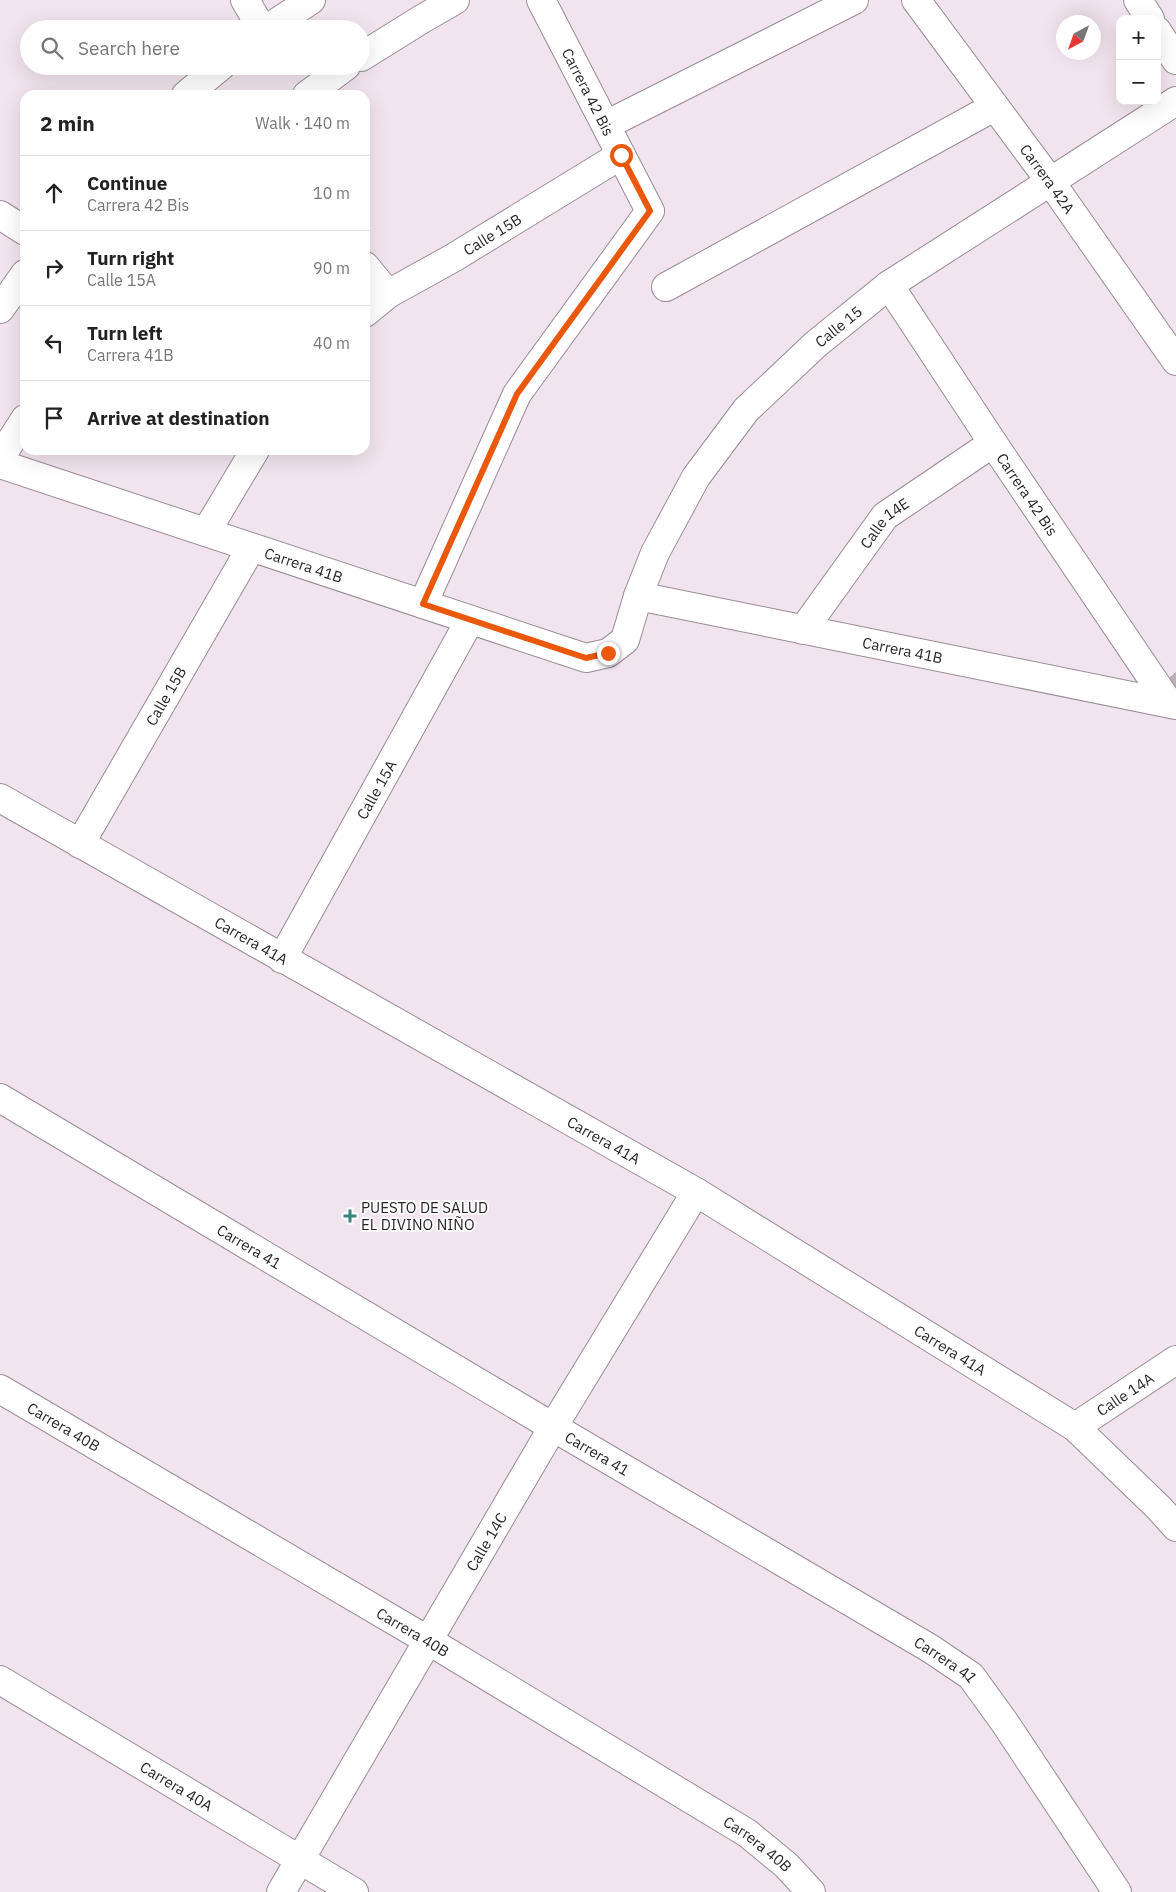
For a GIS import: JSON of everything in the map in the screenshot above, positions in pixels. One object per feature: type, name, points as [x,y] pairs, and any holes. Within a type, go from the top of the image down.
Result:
[{"type":"street","points":[[245,0],[257,20]]},
{"type":"street","points":[[281,20],[312,0]]},
{"type":"street","points":[[370,51],[455,0]]},
{"type":"street","name":"Carrera 42 Bis","points":[[423,604],[517,394],[650,211],[540,0]]},
{"type":"street","points":[[606,125],[854,0]]},
{"type":"street","name":"Carrera 42A","points":[[916,0],[1172,348]]},
{"type":"street","points":[[1138,0],[1147,15]]},
{"type":"street","points":[[1161,37],[1176,60]]},
{"type":"street","points":[[192,90],[210,75]]},
{"type":"street","points":[[314,90],[334,75]]},
{"type":"street","name":"Calle 15","points":[[608,653],[625,640],[638,596],[655,552],[696,477],[746,410],[816,344],[889,285],[1176,101]]},
{"type":"street","points":[[666,286],[994,107]]},
{"type":"street","name":"Calle 15B","points":[[370,309],[388,294],[453,258],[621,155]]},
{"type":"street","points":[[0,215],[20,228]]},
{"type":"street","points":[[370,272],[388,294]]},
{"type":"street","points":[[0,309],[20,281]]},
{"type":"street","name":"Carrera 42 Bis","points":[[889,285],[993,444],[1172,703]]},
{"type":"street","points":[[0,458],[20,427]]},
{"type":"street","name":"Calle 14E","points":[[802,630],[885,516],[993,444]]},
{"type":"street","points":[[206,532],[252,455]]},
{"type":"street","name":"Carrera 41B","points":[[0,464],[586,658],[608,653]]},
{"type":"street","name":"Calle 15B","points":[[80,844],[251,548]]},
{"type":"street","name":"Carrera 41B","points":[[638,596],[1172,703]]},
{"type":"street","name":"Calle 15A","points":[[282,959],[470,620]]},
{"type":"street","name":"Carrera 41A","points":[[0,798],[696,1192],[1076,1428],[1159,1508],[1176,1527]]},
{"type":"street","name":"Carrera 41","points":[[0,1098],[922,1644],[971,1676],[1010,1731],[1116,1892]]},
{"type":"street","name":"Calle 14C","points":[[282,1892],[553,1427],[696,1192]]},
{"type":"street","name":"Calle 14A","points":[[1076,1428],[1176,1360]]},
{"type":"street","name":"Carrera 40B","points":[[0,1389],[429,1640],[747,1833],[786,1865],[812,1892]]},
{"type":"street","name":"Carrera 40A","points":[[0,1680],[354,1892]]},
{"type":"building","points":[[1176,672],[1176,693],[1166,680]]},
{"type":"place","name":"PUESTO DE SALUD EL DIVINO NIÑO","points":[[350,1216]]},
{"type":"route","points":[[608,653],[586,658],[423,604],[517,394],[650,211],[621,155]]}]
